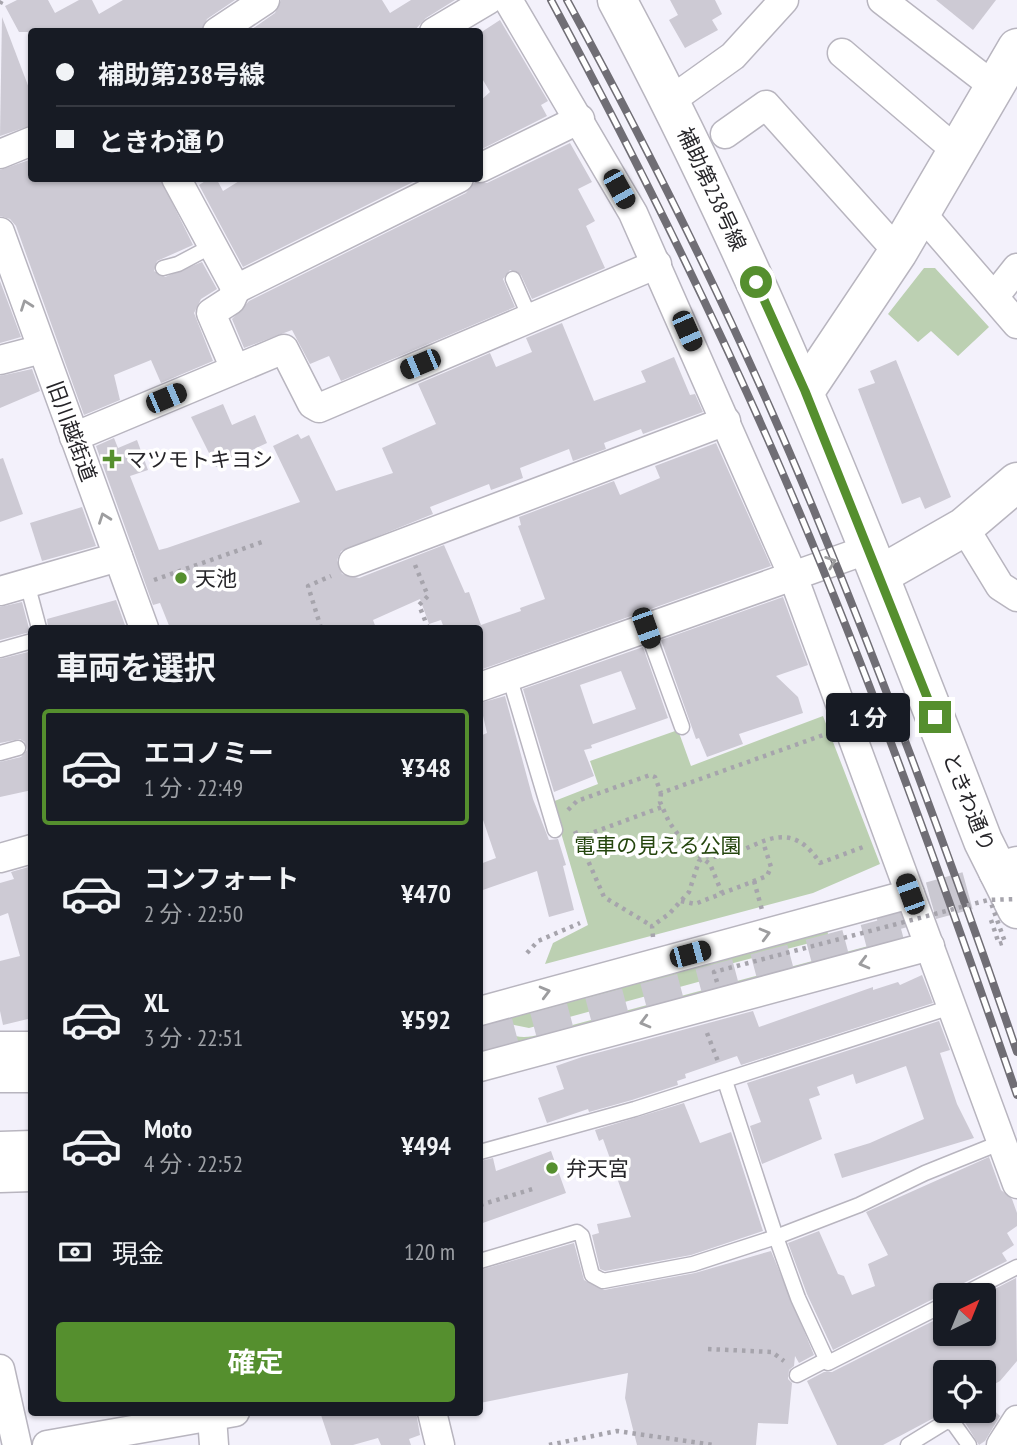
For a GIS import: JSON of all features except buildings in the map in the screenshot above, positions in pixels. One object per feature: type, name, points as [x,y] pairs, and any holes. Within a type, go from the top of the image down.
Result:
[{"type":"street","points":[[223,28],[265,0]]},
{"type":"street","points":[[441,28],[488,0]]},
{"type":"street","points":[[508,0],[580,119],[657,264],[793,576],[954,1006],[1017,1184]]},
{"type":"street","name":"補助第238号線","points":[[617,0],[670,102],[805,391],[874,562]]},
{"type":"street","points":[[670,102],[733,56],[784,0]]},
{"type":"street","points":[[882,0],[996,88]]},
{"type":"street","points":[[805,391],[922,214],[1017,48]]},
{"type":"street","points":[[842,53],[958,152]]},
{"type":"street","points":[[725,134],[766,105],[898,252]]},
{"type":"street","points":[[483,168],[580,119]]},
{"type":"street","points":[[0,154],[28,143]]},
{"type":"street","points":[[180,182],[236,289]]},
{"type":"street","points":[[235,369],[211,313],[231,300],[236,289],[451,182]]},
{"type":"street","points":[[922,214],[1017,324]]},
{"type":"street","name":"旧川越街道","points":[[0,232],[143,625]]},
{"type":"street","points":[[74,437],[284,349],[312,404],[319,408],[657,264]]},
{"type":"street","points":[[994,296],[1017,268]]},
{"type":"street","points":[[0,360],[42,349]]},
{"type":"street","points":[[353,562],[726,421]]},
{"type":"street","points":[[483,686],[793,576],[874,562],[964,527],[1017,482]]},
{"type":"street","points":[[964,527],[1000,586],[1017,597]]},
{"type":"street","points":[[0,591],[118,557]]},
{"type":"street","name":"ときわ通り","points":[[874,562],[1005,895]]},
{"type":"street","points":[[0,858],[28,850]]},
{"type":"street","points":[[483,1010],[910,894]]},
{"type":"street","points":[[483,1066],[930,946]]},
{"type":"street","points":[[0,1046],[28,1046]]},
{"type":"street","points":[[0,1073],[28,1073]]},
{"type":"street","points":[[0,1097],[28,1097]]},
{"type":"street","points":[[0,1126],[28,1126]]},
{"type":"street","points":[[0,1151],[28,1150]]},
{"type":"street","points":[[0,1178],[28,1177]]},
{"type":"street","points":[[0,1369],[18,1445]]},
{"type":"street","points":[[47,1445],[204,1416]]},
{"type":"street","points":[[209,1416],[214,1445]]},
{"type":"street","points":[[433,1416],[440,1445]]},
{"type":"street","points":[[1001,1445],[1017,1420]]},
{"type":"lane","points":[[163,268],[178,264],[212,246]]},
{"type":"lane","points":[[513,279],[530,318]]},
{"type":"lane","points":[[27,583],[38,625]]},
{"type":"lane","points":[[646,628],[682,727]]},
{"type":"lane","points":[[0,650],[28,642]]},
{"type":"lane","points":[[509,676],[555,830]]},
{"type":"lane","points":[[0,753],[18,748]]},
{"type":"lane","points":[[483,1151],[954,1006]]},
{"type":"lane","points":[[724,1078],[775,1237],[826,1360]]},
{"type":"lane","points":[[483,1260],[577,1232],[582,1236],[592,1275],[603,1281],[693,1264],[859,1205],[925,1173],[1002,1142]]},
{"type":"lane","points":[[986,1283],[1017,1267]]},
{"type":"lane","points":[[797,1375],[826,1360],[830,1362],[933,1310]]},
{"type":"lane","points":[[908,1445],[947,1422],[954,1424],[969,1445]]},
{"type":"path","points":[[130,589],[265,541]]},
{"type":"path","points":[[406,542],[428,596],[419,605],[427,625]]},
{"type":"path","points":[[320,625],[308,586],[351,567],[353,562]]},
{"type":"path","points":[[661,793],[835,731]]},
{"type":"path","points":[[568,814],[569,808],[576,801],[650,775],[655,776],[661,793],[662,807],[678,837],[713,870],[722,893]]},
{"type":"path","points":[[578,838],[662,807]]},
{"type":"path","points":[[570,821],[604,897],[652,926],[655,943]]},
{"type":"path","points":[[555,830],[572,828]]},
{"type":"path","points":[[702,859],[718,859],[763,841],[792,838],[805,845],[820,863],[877,842]]},
{"type":"path","points":[[681,901],[695,904],[771,872],[763,841]]},
{"type":"path","points":[[652,926],[690,892],[702,859]]},
{"type":"path","points":[[754,881],[764,914]]},
{"type":"path","points":[[1005,895],[1005,942],[999,944],[1005,895]]},
{"type":"path","points":[[717,982],[714,972],[1005,895]]},
{"type":"path","points":[[527,953],[538,941],[580,923]]},
{"type":"path","points":[[705,1026],[724,1078]]},
{"type":"path","points":[[483,1204],[536,1188]]},
{"type":"path","points":[[708,1349],[772,1352],[783,1359],[791,1374],[797,1375]]},
{"type":"path","points":[[549,1445],[617,1431],[714,1445]]},
{"type":"green space","points":[[924,268],[935,268],[989,327],[958,356],[931,331],[918,342],[888,314]]},
{"type":"green space","name":"電車の見える公園","points":[[823,716],[880,864],[813,893],[545,964],[553,943],[588,925],[552,802],[598,784],[590,761],[678,730],[691,766]]},
{"type":"green space","points":[[826,926],[829,938],[707,970],[709,979],[529,1028],[504,1023],[483,1028],[483,1017]]},
{"type":"green space","points":[[887,941],[889,948],[567,1034],[565,1027]]},
{"type":"green space","points":[[558,1030],[560,1035],[483,1056],[485,1036],[501,1033],[528,1037]]},
{"type":"tunnel","points":[[876,916],[1017,877]]},
{"type":"tunnel","points":[[483,1045],[920,929]]},
{"type":"railway","points":[[551,0],[677,245],[792,495],[882,718],[1017,1095]]},
{"type":"railway","points":[[567,0],[697,251],[785,443],[893,710],[1017,1052]]},
{"type":"place","name":"マツモトキヨシ","points":[[112,459]]},
{"type":"place","name":"天池","points":[[181,578]]},
{"type":"place","name":"弁天宮","points":[[552,1168]]},
{"type":"route","points":[[756,282],[805,391],[935,717]]}]
